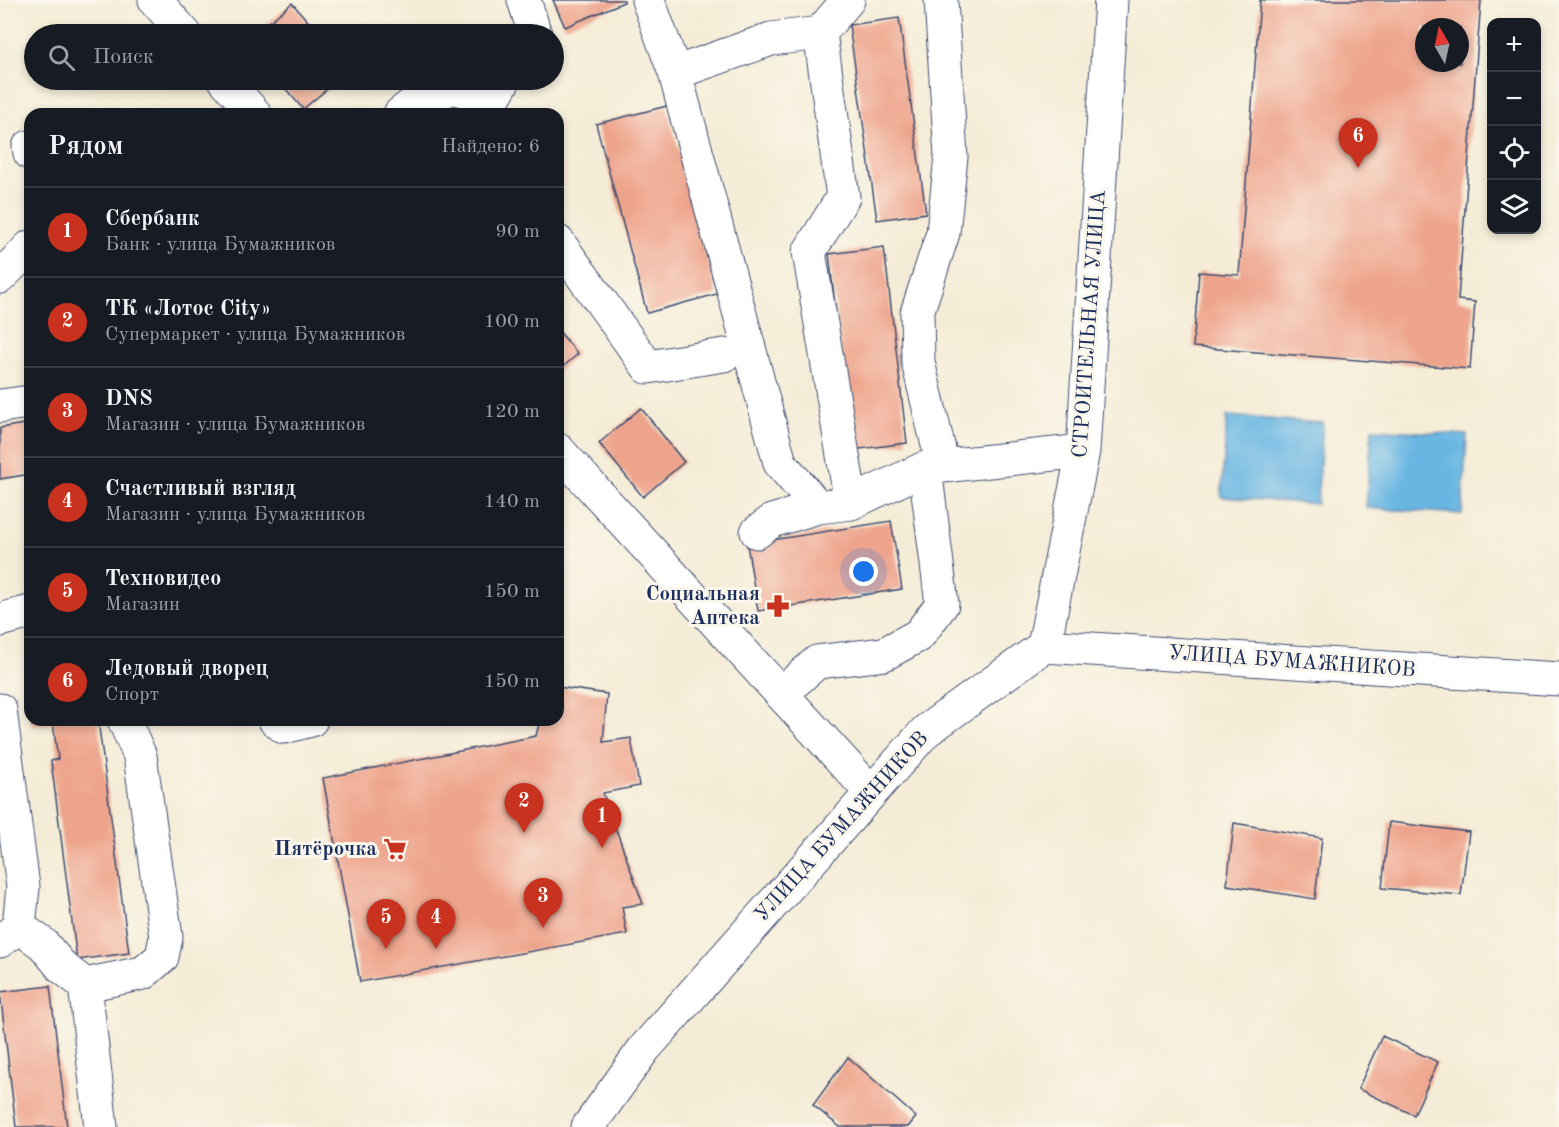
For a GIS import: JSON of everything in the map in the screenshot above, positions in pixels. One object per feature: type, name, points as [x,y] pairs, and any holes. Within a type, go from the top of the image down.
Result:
[{"type":"street","points":[[155,0],[176,24]]},
{"type":"street","points":[[524,0],[532,24]]},
{"type":"street","points":[[648,0],[675,73],[780,463],[818,507]]},
{"type":"street","points":[[675,73],[771,39],[820,33],[848,0]]},
{"type":"street","points":[[781,694],[818,662],[884,654],[920,635],[942,604],[934,467],[918,362],[917,313],[943,233],[951,157],[941,0]]},
{"type":"street","name":"СТРОИТЕЛЬНАЯ УЛИЦА","points":[[1044,646],[1083,451],[1111,0]]},
{"type":"street","points":[[820,33],[843,197],[809,252],[851,503]]},
{"type":"street","points":[[234,90],[250,108]]},
{"type":"street","points":[[408,108],[414,103],[446,90]]},
{"type":"street","points":[[466,90],[498,98]]},
{"type":"street","points":[[564,250],[648,368],[724,355]]},
{"type":"street","points":[[0,277],[24,254]]},
{"type":"street","points":[[0,406],[24,403]]},
{"type":"street","points":[[757,532],[772,521],[818,507],[851,503],[934,467],[1083,451]]},
{"type":"street","points":[[564,457],[871,792]]},
{"type":"street","points":[[0,620],[24,614]]},
{"type":"street","name":"УЛИЦА БУМАЖНИКОВ","points":[[588,1127],[644,1048],[927,731],[1044,646],[1559,679]]},
{"type":"street","points":[[0,710],[23,887],[10,934],[43,944],[62,967],[85,985],[101,1127]]},
{"type":"street","points":[[85,985],[143,973],[162,957],[166,937],[140,756],[127,726]]},
{"type":"water","points":[[1227,416],[1323,423],[1317,504],[1221,497]]},
{"type":"water","points":[[1372,429],[1467,435],[1462,514],[1366,508]]},
{"type":"building","points":[[553,0],[624,0],[624,2],[565,27]]},
{"type":"building","points":[[1260,0],[1481,0],[1458,300],[1475,302],[1470,369],[1193,347],[1199,272],[1239,275]]},
{"type":"building","points":[[292,3],[310,24],[267,24]]},
{"type":"building","points":[[899,18],[926,213],[877,220],[849,25]]},
{"type":"building","points":[[287,90],[326,90],[304,108]]},
{"type":"building","points":[[667,106],[717,294],[647,313],[596,124]]},
{"type":"building","points":[[884,247],[907,443],[852,450],[829,254]]},
{"type":"building","points":[[564,337],[578,354],[564,366]]},
{"type":"building","points":[[641,408],[684,462],[643,497],[599,443]]},
{"type":"building","points":[[24,424],[24,475],[0,479],[0,428]]},
{"type":"building","points":[[891,521],[902,589],[758,611],[747,544]]},
{"type":"building","points":[[564,688],[607,694],[603,742],[631,738],[639,786],[603,793],[643,904],[622,907],[627,934],[360,982],[323,778],[536,736],[538,726],[564,726]]},
{"type":"building","points":[[53,726],[99,726],[129,953],[77,960],[51,761],[58,759]]},
{"type":"building","points":[[1389,822],[1469,832],[1461,895],[1382,888]]},
{"type":"building","points":[[1234,823],[1322,838],[1315,899],[1227,885]]},
{"type":"building","points":[[50,986],[67,1127],[16,1127],[0,992]]},
{"type":"building","points":[[1382,1036],[1438,1062],[1414,1115],[1358,1089]]},
{"type":"building","points":[[848,1057],[916,1117],[908,1127],[840,1127],[813,1105]]},
{"type":"place","name":"Ледовый дворец","points":[[1358,168]]},
{"type":"place","name":"Социальная Аптека","points":[[778,606]]},
{"type":"place","name":"ТК «Лотос City»","points":[[524,833]]},
{"type":"place","name":"Сбербанк","points":[[602,848]]},
{"type":"place","name":"Пятёрочка","points":[[395,849]]},
{"type":"place","name":"DNS","points":[[543,928]]},
{"type":"place","name":"Техновидео","points":[[386,949]]},
{"type":"place","name":"Счастливый взгляд","points":[[436,949]]}]
